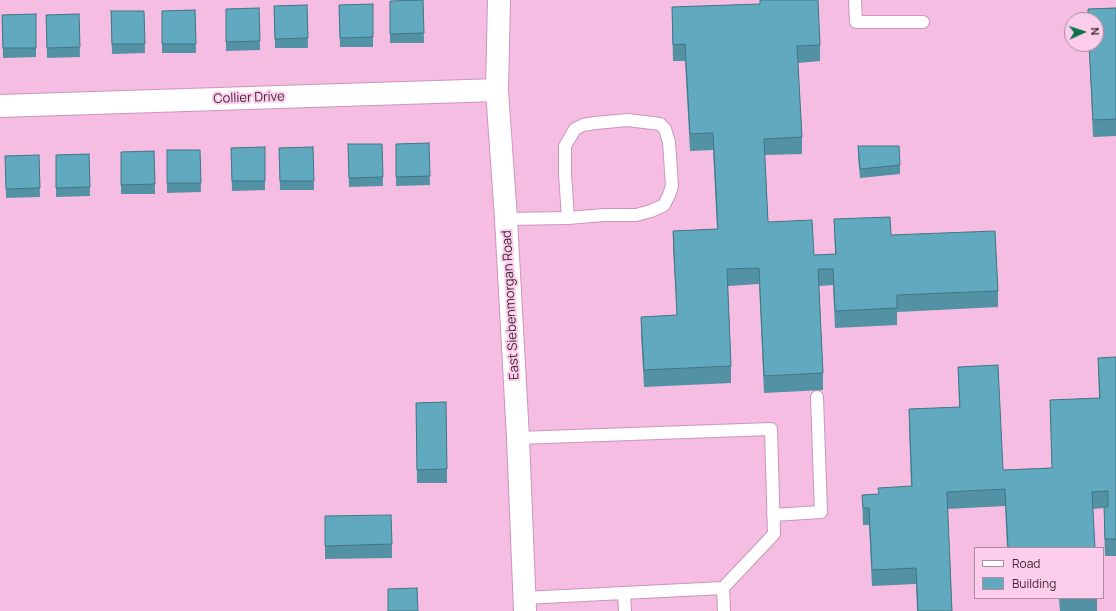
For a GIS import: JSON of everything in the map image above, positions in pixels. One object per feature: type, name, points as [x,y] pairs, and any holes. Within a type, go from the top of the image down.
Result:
[{"type":"street","name":"East Siebenmorgan Road","points":[[499,0],[497,90],[506,219],[518,438],[525,604]]},
{"type":"street","name":"Collier Drive","points":[[0,106],[497,90]]},
{"type":"lane","points":[[855,0],[856,22],[923,22]]},
{"type":"lane","points":[[506,219],[568,218],[604,215],[636,215],[651,212],[664,205],[670,195],[672,186],[669,142],[665,129],[660,124],[628,120],[583,125],[575,129],[565,146],[568,218]]},
{"type":"lane","points":[[773,515],[821,512],[817,397]]},
{"type":"lane","points":[[518,438],[771,429],[774,534],[723,588],[624,593],[525,604]]},
{"type":"lane","points":[[723,588],[724,611]]},
{"type":"lane","points":[[624,593],[625,611]]},
{"type":"building","points":[[423,0],[424,33],[390,34],[390,1]]},
{"type":"building","points":[[760,0],[818,0],[820,45],[797,46],[802,137],[764,139],[768,222],[812,220],[814,255],[836,254],[834,219],[890,217],[891,235],[995,231],[998,291],[897,295],[897,308],[835,311],[833,269],[818,269],[823,373],[764,376],[759,268],[727,269],[731,366],[644,370],[641,317],[677,315],[673,231],[718,229],[713,133],[690,134],[685,44],[673,45],[672,7],[760,4]]},
{"type":"building","points":[[373,4],[373,37],[340,38],[339,5]]},
{"type":"building","points":[[307,5],[308,38],[275,39],[274,6]]},
{"type":"building","points":[[259,8],[260,41],[226,42],[226,9]]},
{"type":"building","points":[[1116,8],[1116,119],[1093,120],[1089,52],[1104,52],[1104,12],[1088,12],[1088,9]]},
{"type":"building","points":[[195,10],[196,44],[162,44],[162,11]]},
{"type":"building","points":[[111,11],[144,11],[145,44],[112,44]]},
{"type":"building","points":[[36,14],[36,48],[3,48],[2,15]]},
{"type":"building","points":[[79,14],[80,47],[47,48],[46,15]]},
{"type":"building","points":[[429,143],[430,176],[396,177],[396,144]]},
{"type":"building","points":[[348,144],[382,144],[383,177],[349,178]]},
{"type":"building","points":[[858,146],[899,146],[900,165],[860,169]]},
{"type":"building","points":[[265,147],[265,181],[232,181],[231,148]]},
{"type":"building","points":[[313,147],[314,181],[280,181],[279,148]]},
{"type":"building","points":[[167,150],[200,150],[201,183],[167,183]]},
{"type":"building","points":[[154,151],[155,184],[121,185],[121,152]]},
{"type":"building","points":[[89,154],[90,187],[56,188],[56,155]]},
{"type":"building","points":[[39,155],[40,188],[6,189],[5,156]]},
{"type":"building","points":[[1116,357],[1116,539],[1105,539],[1104,507],[1108,507],[1108,491],[1092,492],[1095,547],[1008,547],[1005,489],[947,492],[952,611],[918,611],[916,568],[872,570],[869,508],[863,508],[862,495],[879,494],[878,488],[912,486],[909,409],[960,407],[958,367],[998,365],[1003,470],[1052,468],[1050,400],[1100,398],[1098,358]]},
{"type":"building","points":[[446,402],[447,469],[417,470],[416,403]]},
{"type":"building","points":[[391,515],[392,544],[325,546],[325,516]]},
{"type":"building","points":[[417,588],[418,611],[388,611],[388,589]]}]
